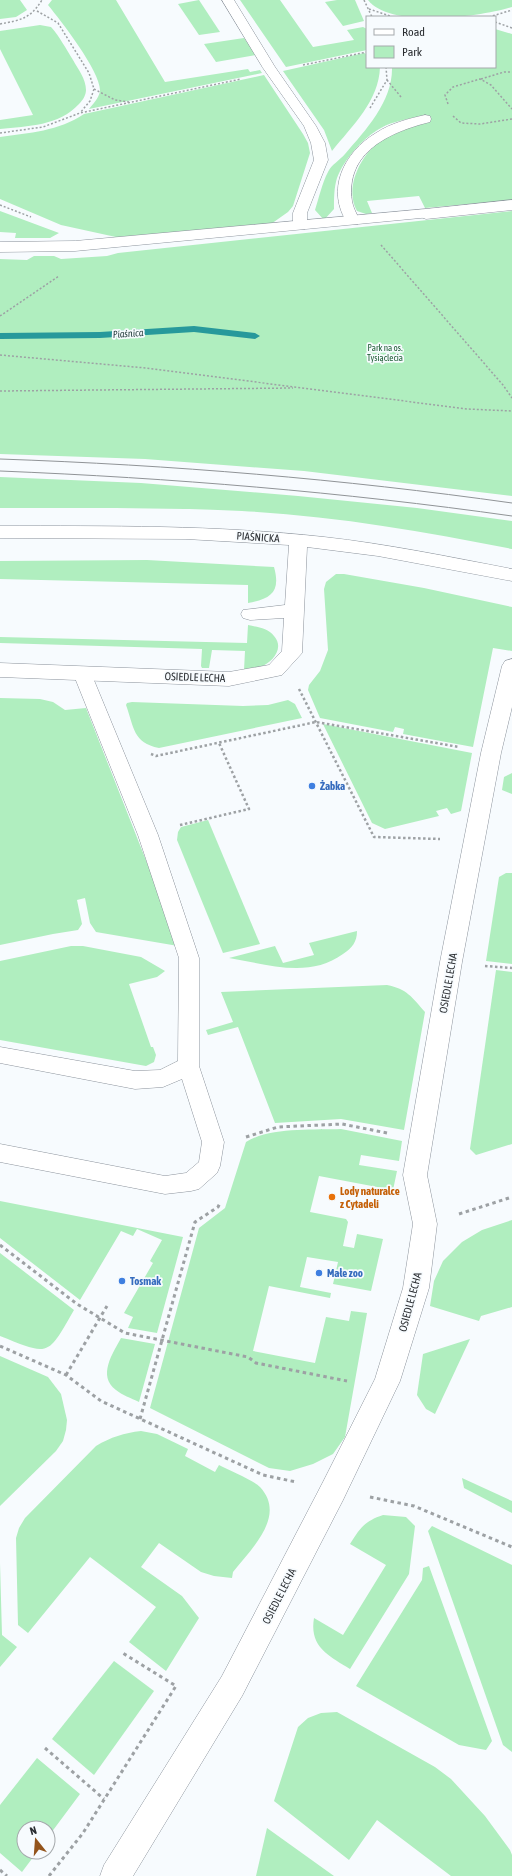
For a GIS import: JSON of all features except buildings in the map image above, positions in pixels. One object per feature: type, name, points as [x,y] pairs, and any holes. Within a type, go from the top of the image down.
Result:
[{"type":"street","points":[[0,247],[75,246],[512,205]]},
{"type":"street","name":"PIAŚNICKA","points":[[0,532],[200,533],[298,540],[412,555],[512,575]]},
{"type":"street","name":"OSIEDLE LECHA","points":[[0,670],[229,679],[275,670],[292,653],[298,540]]},
{"type":"street","points":[[250,614],[295,611]]},
{"type":"street","name":"OSIEDLE LECHA","points":[[115,1876],[232,1686],[333,1491],[387,1381],[416,1288],[425,1224],[415,1175],[451,962],[474,840],[491,753],[512,666]]},
{"type":"lane","points":[[228,0],[272,72],[310,126],[318,143],[321,160],[300,213],[300,226]]},
{"type":"lane","points":[[353,221],[345,201],[346,175],[358,154],[377,137],[398,125],[425,119]]},
{"type":"lane","points":[[0,1153],[165,1185],[191,1182],[209,1166],[213,1142],[188,1066],[189,958],[148,834],[82,673]]},
{"type":"lane","points":[[0,1055],[135,1080],[163,1078],[188,1066]]},
{"type":"path","points":[[0,24],[27,19],[37,10],[42,0]]},
{"type":"path","points":[[364,0],[372,16]]},
{"type":"path","points":[[369,9],[390,16]]},
{"type":"path","points":[[37,10],[58,23],[89,73],[94,90],[90,101],[80,113]]},
{"type":"path","points":[[492,16],[512,10]]},
{"type":"path","points":[[496,22],[512,28]]},
{"type":"path","points":[[0,133],[43,127],[80,113],[366,52]]},
{"type":"path","points":[[450,108],[445,95],[453,87],[504,72],[512,72]]},
{"type":"path","points":[[480,79],[491,85],[512,109]]},
{"type":"path","points":[[94,90],[115,100],[132,102]]},
{"type":"path","points":[[452,115],[461,123],[480,124],[512,119]]},
{"type":"path","points":[[0,205],[26,215]]},
{"type":"path","points":[[353,221],[378,242],[503,385],[512,398]]},
{"type":"path","points":[[0,355],[146,368],[467,409],[512,412]]},
{"type":"path","points":[[0,391],[104,388],[241,390],[302,387]]},
{"type":"path","points":[[297,685],[374,837],[474,840]]},
{"type":"path","points":[[150,754],[156,756],[316,722],[491,753]]},
{"type":"path","points":[[177,828],[181,824],[249,809],[219,743]]},
{"type":"path","points":[[241,1139],[278,1127],[342,1124],[421,1140]]},
{"type":"path","points":[[425,1224],[512,1198]]},
{"type":"path","points":[[140,1419],[195,1222],[218,1207],[221,1199]]},
{"type":"path","points":[[0,1245],[77,1304],[125,1333],[248,1357],[256,1363],[354,1382]]},
{"type":"path","points":[[66,1375],[101,1319],[107,1306]]},
{"type":"path","points":[[0,1346],[66,1375],[101,1401],[263,1475],[333,1491],[414,1506],[512,1547]]},
{"type":"path","points":[[49,1876],[84,1833],[176,1686],[121,1652]]},
{"type":"path","points":[[45,1748],[104,1799]]},
{"type":"path","points":[[0,1870],[7,1876]]},
{"type":"green space","points":[[0,0],[20,0],[27,10],[16,17],[0,19]]},
{"type":"green space","points":[[52,0],[116,0],[165,82],[248,69],[250,72],[260,70],[262,73],[89,109],[96,101],[99,94],[99,83],[79,47],[48,5]]},
{"type":"green space","points":[[199,0],[220,32],[199,35],[178,4]]},
{"type":"green space","points":[[240,0],[280,0],[313,47],[354,40],[347,30],[363,27],[366,28],[366,50],[286,67]]},
{"type":"green space","points":[[355,0],[364,21],[343,26],[325,2]]},
{"type":"green space","points":[[368,0],[512,0],[512,7],[498,11],[466,16],[402,16],[379,9]]},
{"type":"green space","points":[[40,25],[51,27],[63,43],[83,78],[86,86],[85,96],[71,111],[53,121],[32,126],[0,129],[0,120],[33,115],[0,49],[0,31]]},
{"type":"green space","points":[[496,29],[512,34],[512,200],[425,208],[419,196],[367,201],[372,213],[366,214],[357,211],[353,200],[352,189],[359,166],[373,146],[382,139],[405,128],[428,122],[422,116],[401,120],[386,126],[368,137],[355,149],[344,163],[340,171],[335,189],[334,209],[324,220],[315,210],[329,169],[353,145],[377,114],[388,92],[392,68],[496,68]]},
{"type":"green space","points":[[244,38],[256,55],[216,62],[204,44]]},
{"type":"green space","points":[[364,53],[366,54],[366,68],[380,68],[375,91],[370,102],[332,151],[324,130],[283,71]]},
{"type":"green space","points":[[264,75],[303,134],[308,143],[310,153],[293,206],[288,212],[271,224],[125,239],[61,225],[0,199],[0,137],[54,128],[74,120],[84,114]]},
{"type":"green space","points":[[0,211],[59,233],[50,238],[15,238],[16,233],[0,232]]},
{"type":"green space","name":"Park na os. Tysiąclecia","points":[[512,211],[512,496],[304,471],[145,459],[0,454],[0,259],[27,260],[34,256],[54,256],[61,259],[107,256],[118,253]]},
{"type":"green space","points":[[0,477],[141,483],[298,496],[417,508],[512,521],[512,549],[378,525],[276,513],[182,509],[0,508]]},
{"type":"green space","points":[[147,560],[274,567],[276,583],[272,593],[268,596],[248,603],[248,585],[0,579],[0,561]]},
{"type":"green space","points":[[336,574],[344,574],[424,588],[512,607],[512,651],[493,648],[473,747],[403,734],[404,729],[395,727],[393,732],[320,718],[308,690],[309,685],[320,671],[328,650],[324,589],[326,582]]},
{"type":"green space","points":[[248,625],[262,628],[272,633],[277,641],[278,650],[273,659],[264,665],[258,668],[244,670],[245,651],[212,650],[209,668],[202,668],[202,649],[0,643],[0,637],[247,643]]},
{"type":"green space","points":[[0,698],[40,699],[53,702],[65,710],[86,708],[177,939],[178,946],[96,932],[90,923],[85,898],[77,900],[82,924],[78,930],[0,945]]},
{"type":"green space","points":[[288,700],[295,704],[302,718],[159,748],[150,746],[139,738],[133,727],[126,705],[127,703],[132,702],[243,706],[268,705]]},
{"type":"green space","points":[[323,724],[472,753],[461,811],[451,814],[447,808],[436,811],[439,816],[385,829],[372,823]]},
{"type":"green space","points":[[512,773],[512,794],[502,790],[504,777]]},
{"type":"green space","points":[[208,820],[260,944],[223,953],[177,840],[178,832],[181,827]]},
{"type":"green space","points":[[506,873],[512,873],[512,964],[486,961],[499,877]]},
{"type":"green space","points":[[357,931],[355,942],[349,949],[330,962],[316,966],[288,968],[229,958],[275,946],[283,963],[314,955],[309,943]]},
{"type":"green space","points":[[71,946],[83,946],[141,957],[165,971],[157,977],[129,984],[151,1047],[153,1047],[156,1055],[154,1062],[146,1066],[0,1040],[0,961]]},
{"type":"green space","points":[[496,970],[512,972],[512,1144],[476,1155],[470,1149]]},
{"type":"green space","points":[[387,985],[400,989],[409,994],[425,1012],[404,1130],[341,1119],[275,1123],[238,1027],[208,1035],[206,1030],[233,1022],[221,992]]},
{"type":"green space","points":[[341,1129],[402,1141],[399,1161],[361,1155],[359,1165],[397,1171],[393,1190],[319,1176],[310,1212],[346,1219],[348,1222],[343,1246],[354,1248],[357,1234],[383,1239],[371,1291],[333,1284],[338,1262],[307,1257],[300,1287],[331,1293],[330,1298],[269,1286],[253,1351],[315,1363],[326,1317],[349,1321],[351,1311],[367,1313],[345,1437],[333,1454],[313,1464],[290,1471],[269,1468],[150,1408],[199,1228],[225,1208],[246,1142],[267,1134],[292,1130]]},
{"type":"green space","points":[[0,1201],[183,1237],[157,1333],[128,1328],[133,1317],[124,1313],[153,1263],[150,1261],[162,1240],[137,1229],[133,1236],[121,1231],[80,1300],[0,1238]]},
{"type":"green space","points":[[512,1220],[512,1307],[481,1316],[479,1321],[430,1306],[434,1281],[443,1261],[462,1242],[482,1230]]},
{"type":"green space","points":[[0,1253],[74,1310],[58,1337],[46,1348],[38,1349],[29,1347],[0,1336]]},
{"type":"green space","points":[[121,1338],[155,1344],[139,1402],[116,1390],[110,1384],[108,1378],[108,1364]]},
{"type":"green space","points":[[470,1339],[435,1414],[426,1409],[417,1395],[423,1354]]},
{"type":"green space","points":[[0,1356],[48,1377],[61,1394],[67,1420],[63,1441],[56,1451],[0,1506]]},
{"type":"green space","points":[[141,1431],[157,1434],[188,1449],[185,1456],[215,1472],[219,1465],[252,1481],[260,1487],[267,1498],[270,1509],[268,1521],[257,1543],[233,1572],[232,1578],[214,1576],[201,1572],[159,1543],[141,1567],[182,1596],[199,1618],[166,1671],[129,1642],[156,1607],[90,1557],[28,1633],[18,1625],[16,1538],[19,1528],[25,1518],[96,1446],[118,1436]]},
{"type":"green space","points":[[462,1478],[512,1501],[512,1513],[464,1488]]},
{"type":"green space","points":[[383,1515],[406,1517],[415,1526],[409,1574],[350,1669],[322,1650],[313,1628],[314,1618],[343,1635],[386,1565],[350,1544],[367,1523]]},
{"type":"green space","points":[[432,1526],[512,1565],[512,1752],[503,1745],[428,1531]]},
{"type":"green space","points":[[0,1563],[2,1635],[17,1647],[0,1667]]},
{"type":"green space","points":[[429,1566],[492,1741],[486,1750],[459,1745],[356,1686],[422,1580],[423,1568]]},
{"type":"green space","points":[[114,1661],[154,1691],[94,1775],[52,1739]]},
{"type":"green space","points":[[337,1712],[435,1767],[451,1779],[485,1816],[510,1850],[512,1855],[512,1876],[451,1876],[377,1820],[349,1860],[274,1801],[298,1727],[308,1718],[321,1713]]},
{"type":"green space","points":[[37,1758],[80,1794],[56,1826],[56,1820],[16,1820],[16,1860],[31,1860],[22,1872],[0,1853],[0,1805]]},
{"type":"green space","points":[[267,1828],[334,1876],[256,1876]]},
{"type":"waterway","name":"Piaśnica","points":[[0,336],[100,335],[194,329],[255,336]]},
{"type":"tram line","points":[[0,459],[129,465],[257,474],[448,494],[512,503]]},
{"type":"tram line","points":[[0,471],[257,487],[448,507],[512,516]]},
{"type":"place","name":"Żabka","points":[[312,786]]},
{"type":"place","name":"Lody naturalce z Cytadeli","points":[[332,1197]]},
{"type":"place","name":"Małe zoo","points":[[319,1273]]},
{"type":"place","name":"Tosmak","points":[[122,1281]]}]
